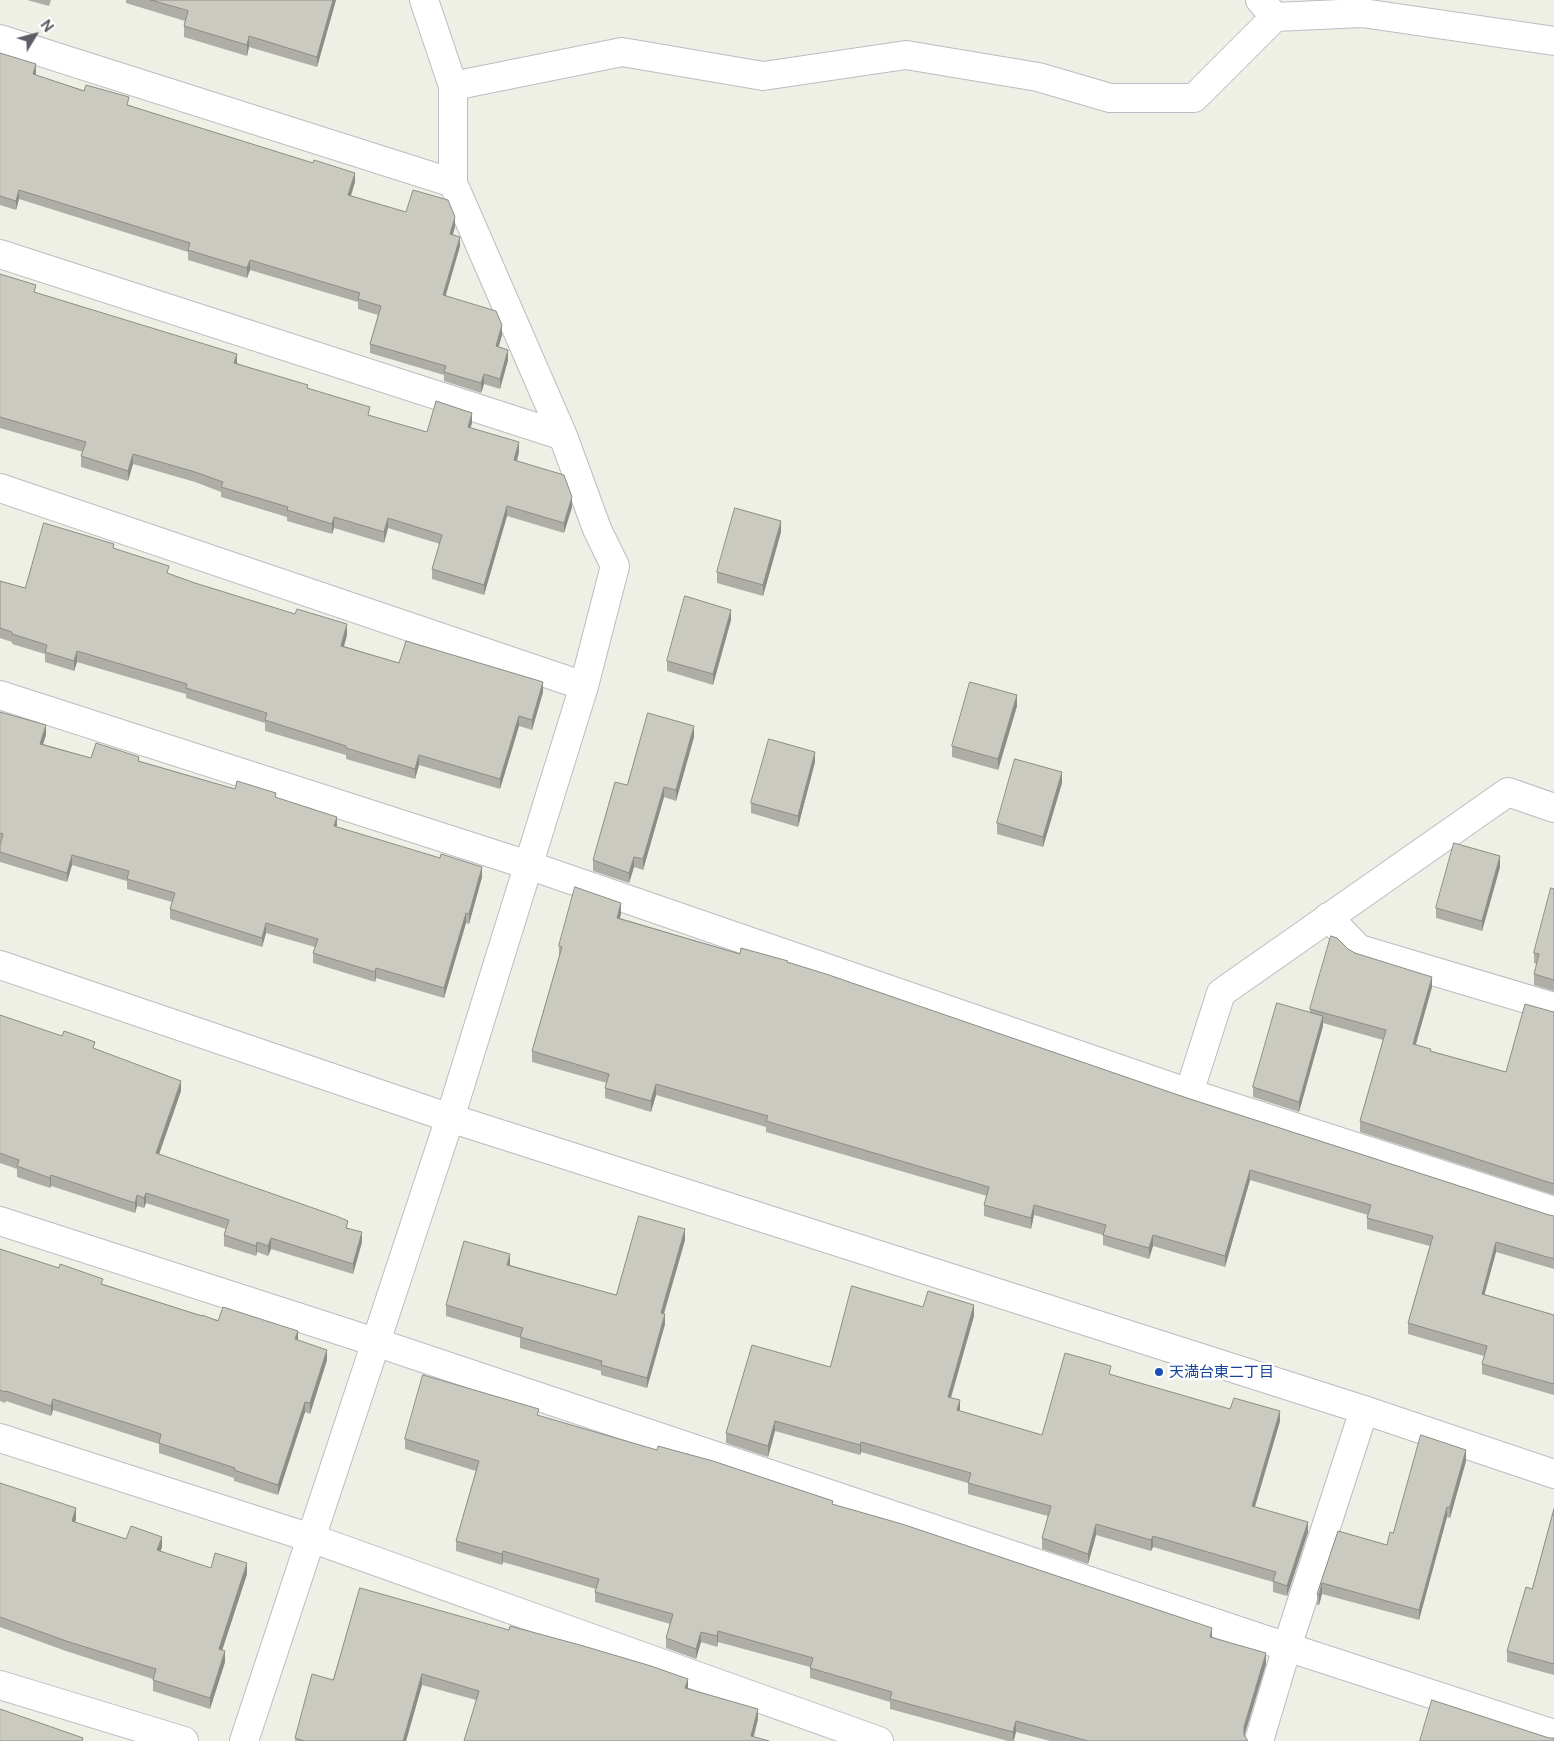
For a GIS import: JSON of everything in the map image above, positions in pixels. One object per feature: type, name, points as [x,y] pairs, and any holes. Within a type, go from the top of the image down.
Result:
[{"type":"street","points":[[244,1741],[450,1118],[584,686],[615,566],[597,529],[563,436],[453,183],[453,86],[424,0]]},
{"type":"street","points":[[453,86],[622,52],[763,76],[906,55],[1038,77],[1110,98],[1194,98],[1268,9],[1362,13],[1554,41]]},
{"type":"street","points":[[0,39],[453,183]]},
{"type":"street","points":[[0,254],[563,436]]},
{"type":"street","points":[[0,488],[584,686]]},
{"type":"street","points":[[0,695],[528,866],[1189,1094],[1554,1211]]},
{"type":"street","points":[[1189,1094],[1221,993],[1508,792],[1554,808]]},
{"type":"street","points":[[1328,917],[1359,949],[1554,1007]]},
{"type":"street","points":[[0,965],[450,1118],[1364,1410],[1554,1474]]},
{"type":"street","points":[[0,1221],[375,1342],[1287,1647],[1554,1734]]},
{"type":"street","points":[[1259,1741],[1287,1647],[1364,1410]]},
{"type":"street","points":[[0,1438],[311,1538],[879,1741]]},
{"type":"street","points":[[0,1684],[184,1741]]},
{"type":"building","points":[[151,0],[333,0],[317,57],[249,36],[247,45],[184,26],[188,11]]},
{"type":"building","points":[[0,53],[36,64],[33,74],[84,91],[86,85],[129,97],[127,105],[313,163],[314,160],[355,173],[348,195],[406,212],[413,190],[448,200],[455,217],[450,234],[460,237],[443,295],[496,311],[502,325],[496,346],[508,350],[500,379],[484,374],[481,383],[444,372],[446,366],[370,344],[381,306],[358,299],[360,293],[250,260],[247,268],[188,250],[190,243],[19,190],[16,201],[0,196]]},
{"type":"building","points":[[0,274],[36,285],[34,292],[237,354],[234,363],[308,385],[307,388],[370,407],[368,415],[427,432],[436,401],[472,413],[468,427],[519,442],[514,460],[564,475],[572,497],[564,523],[507,506],[484,585],[432,569],[442,535],[388,518],[384,532],[334,517],[332,524],[287,510],[288,507],[221,487],[223,482],[195,472],[133,454],[128,471],[81,456],[86,442],[0,417]]},
{"type":"building","points":[[735,508],[781,521],[763,585],[717,572]]},
{"type":"building","points":[[44,523],[114,544],[113,548],[169,566],[167,573],[195,583],[295,614],[297,609],[347,624],[341,646],[399,663],[406,641],[543,682],[532,720],[519,716],[500,779],[419,755],[415,769],[265,720],[267,713],[186,688],[187,684],[77,651],[74,661],[45,652],[47,645],[12,634],[12,632],[0,628],[0,581],[25,588]]},
{"type":"building","points":[[685,596],[731,610],[713,674],[667,661]]},
{"type":"building","points":[[970,682],[1017,695],[998,759],[952,746]]},
{"type":"building","points":[[0,712],[46,725],[40,744],[91,758],[96,743],[139,757],[138,761],[235,789],[237,781],[276,793],[275,797],[337,817],[334,826],[440,858],[441,854],[482,867],[469,914],[466,913],[444,988],[376,968],[375,972],[313,953],[318,939],[266,923],[262,938],[170,909],[175,893],[127,879],[129,871],[72,855],[67,873],[0,852],[3,834],[0,833]]},
{"type":"building","points":[[648,713],[694,726],[676,790],[664,787],[643,859],[634,857],[629,873],[593,860],[615,782],[627,785]]},
{"type":"building","points":[[769,739],[815,752],[798,816],[751,803]]},
{"type":"building","points":[[1015,759],[1062,772],[1043,837],[997,823]]},
{"type":"building","points":[[1454,843],[1500,856],[1482,921],[1436,908]]},
{"type":"building","points":[[575,887],[621,903],[617,918],[740,954],[741,948],[788,961],[1184,1097],[1554,1216],[1554,1259],[1496,1242],[1482,1294],[1554,1315],[1554,1384],[1482,1364],[1487,1346],[1408,1323],[1433,1236],[1367,1218],[1371,1205],[1250,1170],[1225,1256],[1153,1235],[1149,1248],[1103,1235],[1106,1225],[1034,1205],[1031,1218],[984,1205],[989,1187],[766,1121],[768,1116],[656,1084],[651,1101],[605,1088],[609,1074],[532,1051],[562,947],[559,946]]},
{"type":"building","points":[[1551,888],[1554,889],[1554,980],[1534,974],[1539,954],[1534,953]]},
{"type":"building","points":[[1331,936],[1337,938],[1355,953],[1432,977],[1413,1044],[1431,1049],[1430,1051],[1506,1072],[1525,1004],[1554,1012],[1554,1184],[1360,1121],[1386,1030],[1310,1009]]},
{"type":"building","points":[[1277,1003],[1323,1016],[1299,1102],[1253,1087]]},
{"type":"building","points":[[0,1015],[62,1036],[64,1031],[95,1042],[93,1048],[181,1081],[156,1153],[348,1221],[346,1228],[362,1232],[353,1264],[271,1238],[268,1246],[257,1242],[256,1246],[224,1235],[229,1220],[146,1193],[144,1198],[137,1195],[135,1203],[51,1175],[50,1178],[17,1166],[19,1160],[0,1153]]},
{"type":"building","points":[[639,1216],[685,1229],[661,1313],[665,1314],[647,1378],[601,1365],[602,1361],[520,1337],[523,1328],[446,1305],[464,1241],[510,1254],[507,1265],[616,1295]]},
{"type":"building","points":[[0,1249],[59,1268],[60,1264],[103,1279],[101,1284],[218,1321],[223,1307],[298,1331],[295,1339],[327,1350],[310,1403],[305,1402],[278,1485],[234,1470],[235,1468],[159,1443],[161,1434],[53,1399],[51,1406],[0,1390]]},
{"type":"building","points":[[852,1286],[923,1307],[928,1291],[974,1305],[948,1397],[960,1400],[957,1410],[1042,1435],[1065,1353],[1111,1366],[1109,1374],[1230,1409],[1234,1398],[1280,1411],[1252,1506],[1308,1522],[1287,1586],[1273,1581],[1276,1572],[1153,1536],[1151,1540],[1096,1524],[1088,1554],[1042,1538],[1051,1506],[968,1483],[971,1473],[861,1442],[860,1445],[775,1421],[768,1446],[726,1433],[752,1345],[830,1367]]},
{"type":"building","points":[[423,1375],[539,1409],[537,1415],[657,1450],[658,1446],[713,1461],[833,1501],[832,1504],[902,1524],[1212,1628],[1210,1637],[1266,1653],[1244,1727],[1244,1735],[1248,1741],[1088,1741],[1016,1721],[1013,1732],[890,1699],[892,1692],[810,1668],[813,1658],[718,1631],[717,1636],[701,1632],[696,1649],[666,1638],[673,1614],[595,1592],[599,1579],[503,1551],[502,1554],[456,1541],[479,1461],[405,1439]]},
{"type":"building","points":[[1421,1435],[1466,1450],[1450,1507],[1447,1507],[1419,1610],[1322,1583],[1319,1595],[1317,1594],[1338,1531],[1387,1545],[1390,1532],[1393,1533]]},
{"type":"building","points":[[0,1483],[76,1508],[72,1521],[126,1539],[131,1526],[162,1537],[157,1550],[211,1568],[215,1553],[247,1563],[219,1649],[225,1651],[210,1698],[153,1680],[156,1669],[66,1641],[0,1617]]},
{"type":"building","points":[[1554,1509],[1554,1664],[1507,1651],[1526,1587],[1532,1589]]},
{"type":"building","points":[[360,1588],[509,1630],[510,1626],[580,1645],[688,1679],[685,1688],[758,1709],[751,1736],[769,1741],[464,1741],[479,1691],[422,1674],[403,1741],[304,1741],[295,1738],[312,1674],[333,1680]]},
{"type":"building","points":[[1432,1700],[1554,1738],[1554,1741],[1420,1741]]},
{"type":"building","points":[[0,1709],[83,1738],[82,1741],[0,1741]]},
{"type":"place","name":"天満台東二丁目","points":[[1159,1372]]}]
